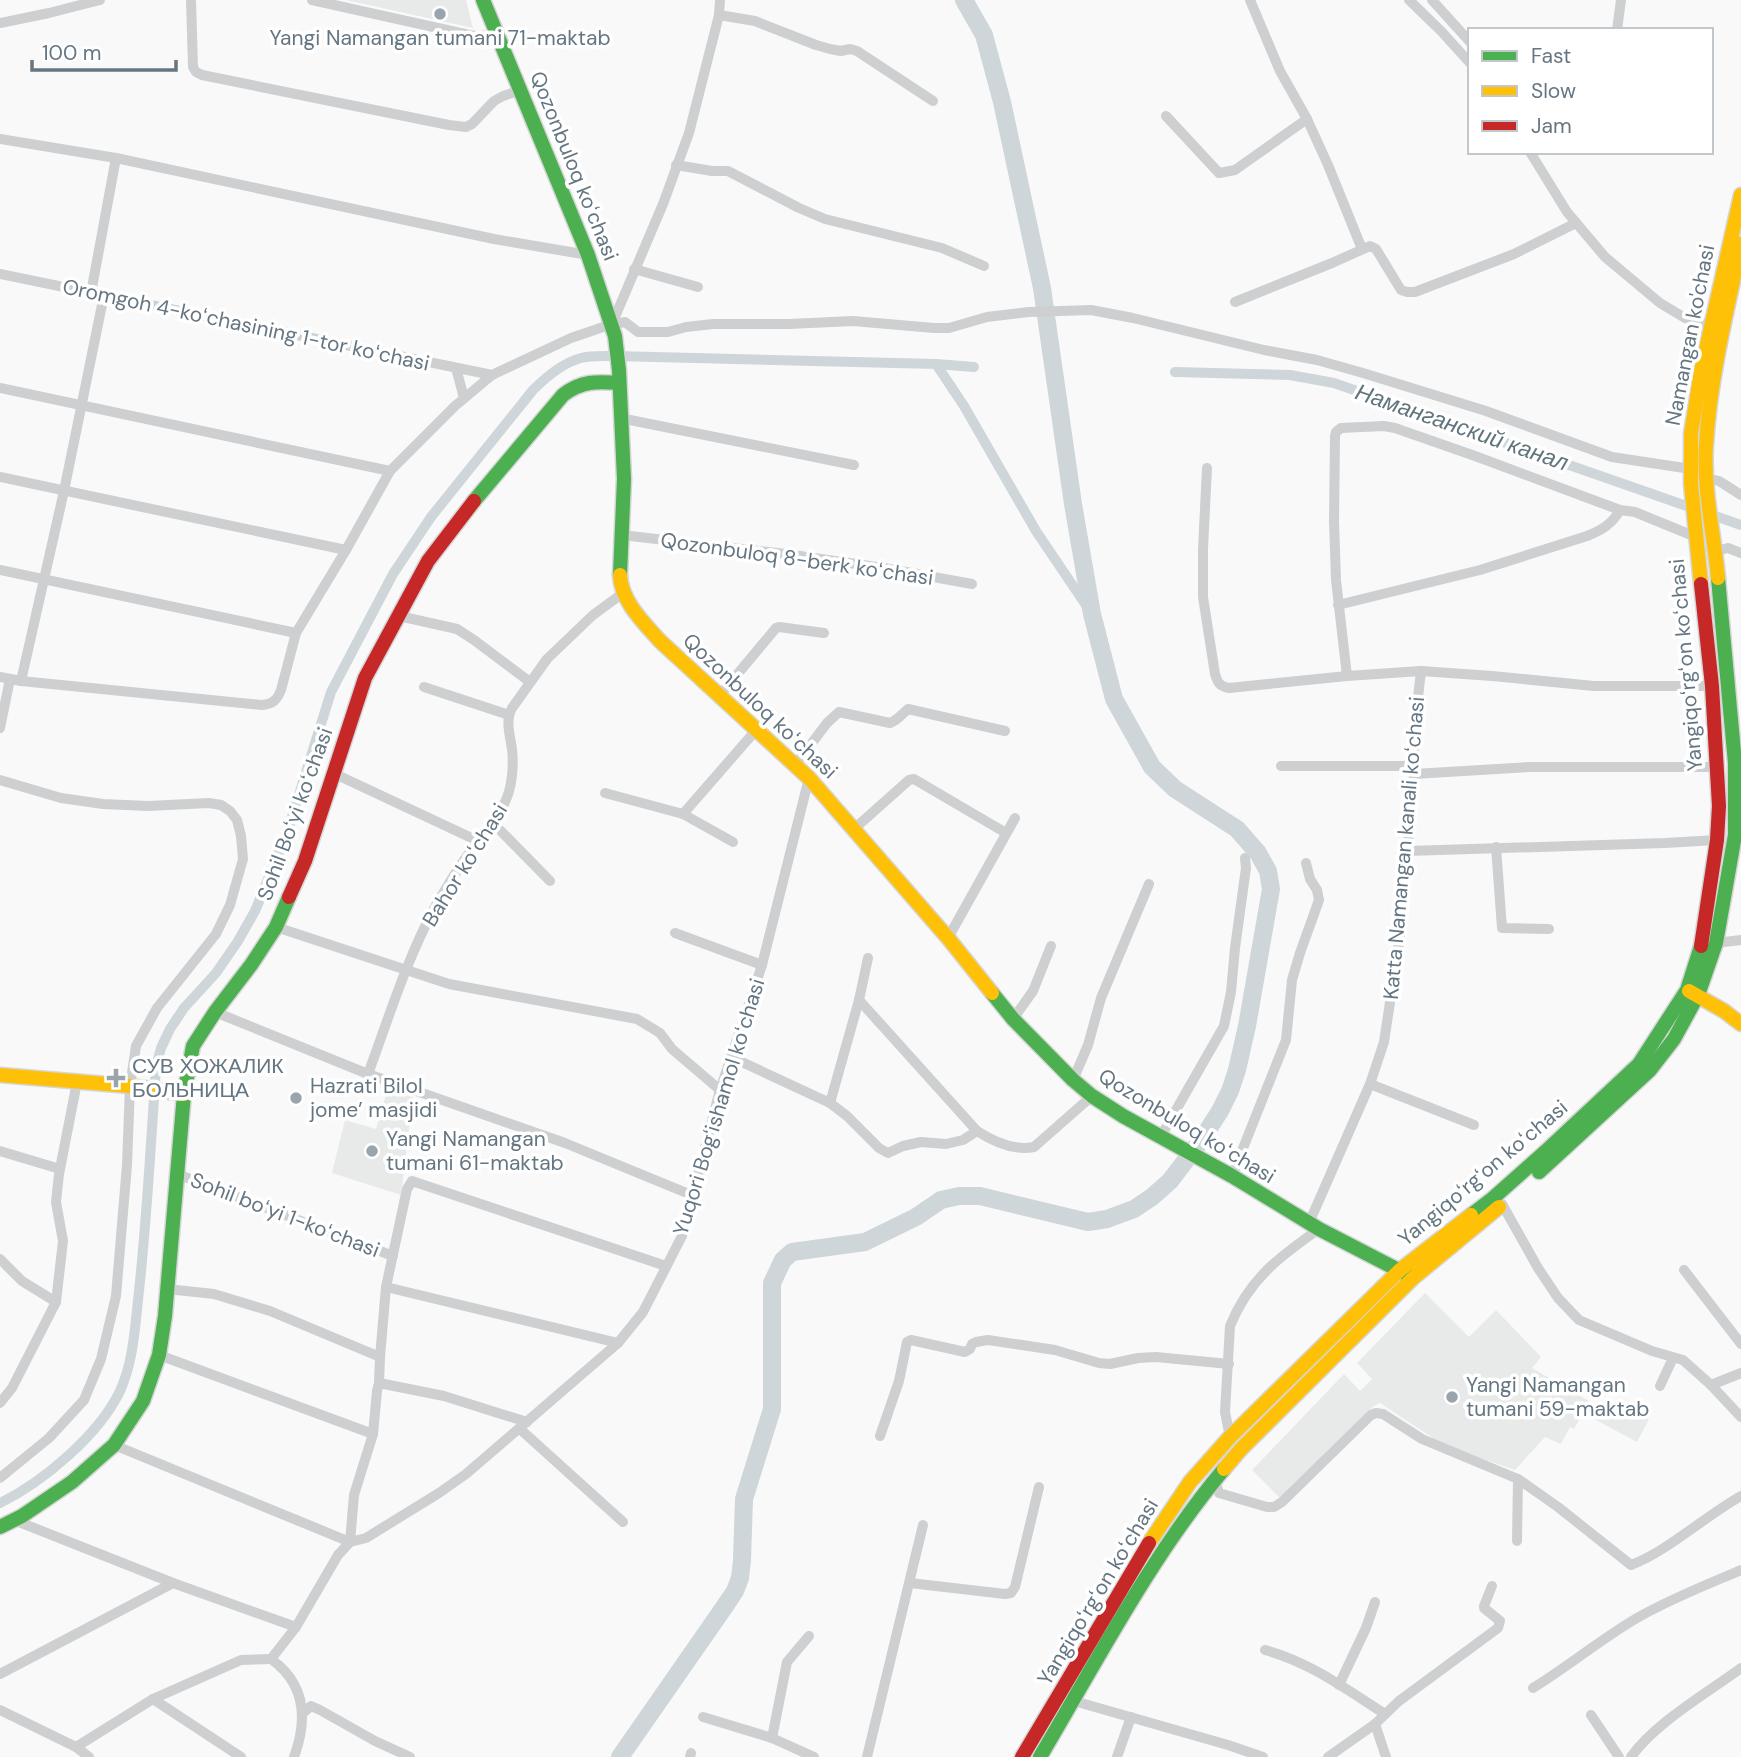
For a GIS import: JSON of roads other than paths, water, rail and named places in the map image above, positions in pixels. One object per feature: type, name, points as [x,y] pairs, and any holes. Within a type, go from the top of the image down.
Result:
[{"type":"main road","name":"Qozonbuloq koʻchasi","points":[[483,0],[588,255],[613,330],[619,377],[624,479],[620,579],[623,593],[638,616],[660,641],[796,764],[948,938],[1013,1019],[1073,1080],[1122,1116],[1232,1176],[1314,1226],[1406,1274]]},
{"type":"main road","name":"Namangan ko'chasi","points":[[1713,530],[1706,483],[1706,446],[1717,327],[1741,195]]},
{"type":"main road","name":"Namangan ko'chasi","points":[[1695,531],[1691,477],[1694,410],[1741,244]]},
{"type":"main road","name":"Sohil Boʻyi koʻchasi","points":[[0,1527],[72,1482],[114,1445],[143,1401],[159,1355],[177,1174],[179,1093],[193,1046],[276,927],[305,861],[365,678],[428,561],[555,403],[571,388],[582,383],[619,377]]},
{"type":"main road","name":"Yangiqoʻrgʻon koʻchasi","points":[[1041,1757],[1159,1556],[1214,1479],[1406,1274],[1431,1262],[1502,1204],[1650,1070],[1674,1039],[1692,992],[1717,943],[1738,835],[1735,763],[1713,530]]},
{"type":"main road","name":"Yangiqoʻrgʻon koʻchasi","points":[[1023,1757],[1152,1539],[1190,1482],[1230,1437],[1406,1274],[1546,1152],[1639,1064],[1692,992],[1717,840],[1719,806],[1712,686],[1695,531]]},
{"type":"main road","points":[[1692,992],[1741,1024]]},
{"type":"main road","points":[[0,1075],[134,1086],[179,1093]]},
{"type":"street","points":[[0,23],[100,0]]},
{"type":"street","points":[[191,0],[193,67],[202,75],[466,127],[494,101],[521,90]]},
{"type":"street","points":[[312,0],[474,36],[498,35]]},
{"type":"street","points":[[613,330],[634,269],[663,204],[689,133],[719,15],[720,0]]},
{"type":"street","points":[[1250,0],[1280,71],[1328,165],[1362,249]]},
{"type":"street","points":[[1409,0],[1468,61]]},
{"type":"street","points":[[1432,0],[1468,40]]},
{"type":"street","points":[[1616,28],[1621,0]]},
{"type":"street","points":[[719,15],[755,21],[830,49],[857,51],[933,101]]},
{"type":"street","points":[[1166,116],[1219,173],[1235,170],[1307,120]]},
{"type":"street","points":[[0,139],[116,159],[494,240],[588,255]]},
{"type":"street","points":[[1531,154],[1567,212],[1605,257],[1660,303],[1685,318],[1717,327]]},
{"type":"street","points":[[91,293],[116,159]]},
{"type":"street","points":[[677,165],[728,171],[825,219],[942,248],[984,266]]},
{"type":"street","points":[[1235,302],[1370,246],[1374,247],[1398,286],[1407,292],[1415,292],[1514,254],[1576,223]]},
{"type":"street","points":[[634,269],[698,287]]},
{"type":"street","name":"Oromgoh 4-koʻchasining 1-tor koʻchasi","points":[[0,274],[492,375]]},
{"type":"street","points":[[0,728],[10,679],[43,580],[104,295]]},
{"type":"street","points":[[10,679],[271,704],[278,698],[281,690],[296,633],[390,471],[464,398],[492,375],[571,338],[613,330],[625,321],[638,332],[668,332],[713,324],[853,321],[949,328],[987,317],[1029,312],[1091,310],[1317,360],[1486,411],[1612,457],[1691,477]]},
{"type":"street","points":[[456,368],[464,398]]},
{"type":"street","points":[[0,388],[390,471]]},
{"type":"street","points":[[620,418],[854,465]]},
{"type":"street","points":[[1347,676],[1338,605],[1334,522],[1335,436],[1341,428],[1395,428],[1620,510],[1635,512],[1695,531]]},
{"type":"street","name":"Katta Namangan kanali koʻchasi","points":[[1207,468],[1203,597],[1218,683],[1221,687],[1421,671],[1400,936],[1384,1042],[1314,1226]]},
{"type":"street","points":[[0,477],[346,550]]},
{"type":"street","points":[[1706,483],[1719,481],[1741,495]]},
{"type":"street","points":[[1338,605],[1480,570],[1587,536],[1611,524],[1620,510]]},
{"type":"street","name":"Qozonbuloq 8-berk koʻchasi","points":[[622,535],[786,554],[972,584]]},
{"type":"street","points":[[1716,551],[1728,548],[1741,553]]},
{"type":"street","points":[[0,570],[296,633]]},
{"type":"street","points":[[424,687],[509,715],[547,659],[593,615],[623,593]]},
{"type":"street","points":[[399,616],[457,629],[530,682]]},
{"type":"street","points":[[720,695],[776,628],[824,633]]},
{"type":"street","points":[[1421,671],[1594,686],[1712,686]]},
{"type":"street","points":[[796,764],[827,723],[839,712],[890,723],[897,721],[908,709],[1005,731]]},
{"type":"street","name":"Bahor koʻchasi","points":[[368,1074],[404,971],[435,907],[478,841],[494,824],[507,799],[513,751],[509,715]]},
{"type":"street","points":[[683,814],[757,729]]},
{"type":"street","points":[[1281,766],[1414,770],[1717,767]]},
{"type":"street","points":[[334,773],[478,841]]},
{"type":"street","name":"Yuqori Bogʻishamol koʻchasi","points":[[271,1659],[296,1628],[338,1555],[351,1542],[366,1538],[467,1474],[618,1343],[643,1312],[682,1236],[720,1090],[762,965],[809,778]]},
{"type":"street","points":[[854,829],[909,780],[914,779],[1006,833]]},
{"type":"street","points":[[0,780],[61,798],[103,804],[220,805],[230,811],[237,820],[243,859],[230,905],[216,934],[157,1008],[136,1046],[116,1296],[101,1359],[84,1400],[48,1438],[0,1478]]},
{"type":"street","points":[[605,793],[683,814],[733,842]]},
{"type":"street","points":[[948,938],[1015,818]]},
{"type":"street","points":[[494,824],[550,881]]},
{"type":"street","points":[[1408,850],[1717,840]]},
{"type":"street","points":[[1496,847],[1502,928],[1549,929]]},
{"type":"street","points":[[1160,1138],[1224,1026],[1231,992],[1245,858]]},
{"type":"street","points":[[1232,1176],[1286,1040],[1292,980],[1319,900],[1306,863]]},
{"type":"street","points":[[1073,1080],[1088,1045],[1101,998],[1149,884]]},
{"type":"street","points":[[276,927],[404,971],[462,987],[637,1019],[660,1033],[672,1049],[720,1090]]},
{"type":"street","points":[[675,933],[762,965]]},
{"type":"street","points":[[1717,943],[1741,940]]},
{"type":"street","points":[[1013,1019],[1033,991],[1051,946]]},
{"type":"street","points":[[830,1103],[868,958]]},
{"type":"street","points":[[859,1000],[977,1131],[988,1138],[1012,1147],[1034,1147],[1092,1096]]},
{"type":"street","points":[[215,1012],[368,1074],[565,1143],[694,1196]]},
{"type":"street","points":[[731,1056],[830,1103],[888,1153],[921,1142],[946,1144],[963,1140],[977,1131]]},
{"type":"street","points":[[1,1400],[12,1388],[56,1301],[63,1241],[55,1202],[77,1083]]},
{"type":"street","points":[[1370,1084],[1474,1125]]},
{"type":"street","points":[[0,1151],[60,1169]]},
{"type":"street","name":"Sohil boʻyi 1-koʻchasi","points":[[177,1174],[393,1256]]},
{"type":"street","points":[[114,1445],[351,1542],[354,1495],[373,1434],[386,1287],[407,1189],[412,1181],[666,1266]]},
{"type":"street","points":[[1502,1204],[1558,1298],[1579,1320],[1683,1360],[1741,1417]]},
{"type":"street","points":[[1230,1437],[1225,1412],[1230,1326],[1256,1280],[1314,1226]]},
{"type":"street","points":[[0,1259],[22,1281],[56,1301]]},
{"type":"street","points":[[1684,1270],[1741,1344]]},
{"type":"street","points":[[386,1287],[618,1343]]},
{"type":"street","points":[[167,1289],[214,1294],[259,1308],[380,1357]]},
{"type":"street","points":[[880,1436],[899,1381],[905,1348],[911,1340],[965,1352],[971,1349],[972,1344],[988,1340],[1055,1350],[1110,1364],[1156,1357],[1228,1364]]},
{"type":"street","points":[[159,1355],[373,1434]]},
{"type":"street","points":[[1660,1386],[1673,1358]]},
{"type":"street","points":[[1711,1385],[1741,1373]]},
{"type":"street","points":[[379,1383],[444,1396],[524,1425],[623,1522]]},
{"type":"street","points":[[1214,1479],[1219,1493],[1274,1507],[1362,1422],[1376,1413],[1383,1414],[1422,1439],[1518,1479],[1631,1565],[1664,1547],[1741,1496]]},
{"type":"street","points":[[1517,1541],[1518,1479]]},
{"type":"street","points":[[910,1583],[1011,1593],[1039,1487]]},
{"type":"street","points":[[14,1520],[296,1628]]},
{"type":"street","points":[[867,1757],[923,1525]]},
{"type":"street","points":[[1533,1688],[1637,1618],[1741,1570]]},
{"type":"street","points":[[0,1674],[173,1583]]},
{"type":"street","points":[[1328,1757],[1375,1724],[1399,1700],[1498,1628],[1500,1620],[1484,1608],[1492,1586]]},
{"type":"street","points":[[1339,1685],[1375,1602]]},
{"type":"street","points":[[772,1738],[787,1662],[809,1636]]},
{"type":"street","points":[[1265,1650],[1284,1655],[1321,1673],[1385,1714]]},
{"type":"street","points":[[76,1747],[153,1699],[242,1660],[271,1659],[291,1677],[303,1713],[301,1737],[294,1757]]},
{"type":"street","points":[[1631,1757],[1642,1742],[1658,1729],[1741,1668]]},
{"type":"street","points":[[1074,1697],[1081,1703],[1263,1757]]},
{"type":"street","points":[[153,1699],[242,1757]]},
{"type":"street","points":[[303,1713],[311,1706],[410,1757]]},
{"type":"street","points":[[0,1710],[76,1747],[89,1757]]},
{"type":"street","points":[[1591,1715],[1619,1757]]},
{"type":"street","points":[[703,1717],[772,1738],[814,1757]]},
{"type":"street","points":[[1117,1757],[1130,1717]]},
{"type":"street","points":[[1375,1724],[1387,1757]]},
{"type":"waterway","points":[[620,1757],[725,1606],[740,1578],[744,1499],[772,1409],[772,1283],[783,1260],[792,1252],[865,1242],[916,1217],[941,1200],[959,1196],[980,1196],[1088,1222],[1107,1219],[1134,1209],[1170,1181],[1220,1111],[1237,1070],[1247,1026],[1271,889],[1268,871],[1258,853],[1237,829],[1175,789],[1152,767],[1114,699],[1092,614],[1073,504],[1042,288],[1002,102],[984,35],[964,0]]},
{"type":"waterway","points":[[0,1503],[34,1483],[68,1456],[111,1408],[120,1391],[131,1355],[135,1329],[147,1207],[156,1067],[161,1048],[184,1008],[216,973],[255,911],[287,833],[331,692],[393,574],[431,517],[533,390],[561,367],[574,360],[593,356],[974,367]]},
{"type":"waterway","points":[[936,364],[964,406],[1036,531],[1092,614]]},
{"type":"waterway","name":"Наманганский канал","points":[[1175,372],[1290,375],[1334,383],[1741,525]]},
{"type":"place","name":"Yangi Namangan tumani 71-maktab","points":[[440,14]]},
{"type":"place","name":"СУВ ХОЖАЛИК БОЛЬНИЦА","points":[[116,1078]]},
{"type":"place","name":"Hazrati Bilol jome’ masjidi","points":[[296,1098]]},
{"type":"place","name":"Yangi Namangan tumani 61-maktab","points":[[372,1151]]},
{"type":"place","name":"Yangi Namangan tumani 59-maktab","points":[[1452,1397]]}]
